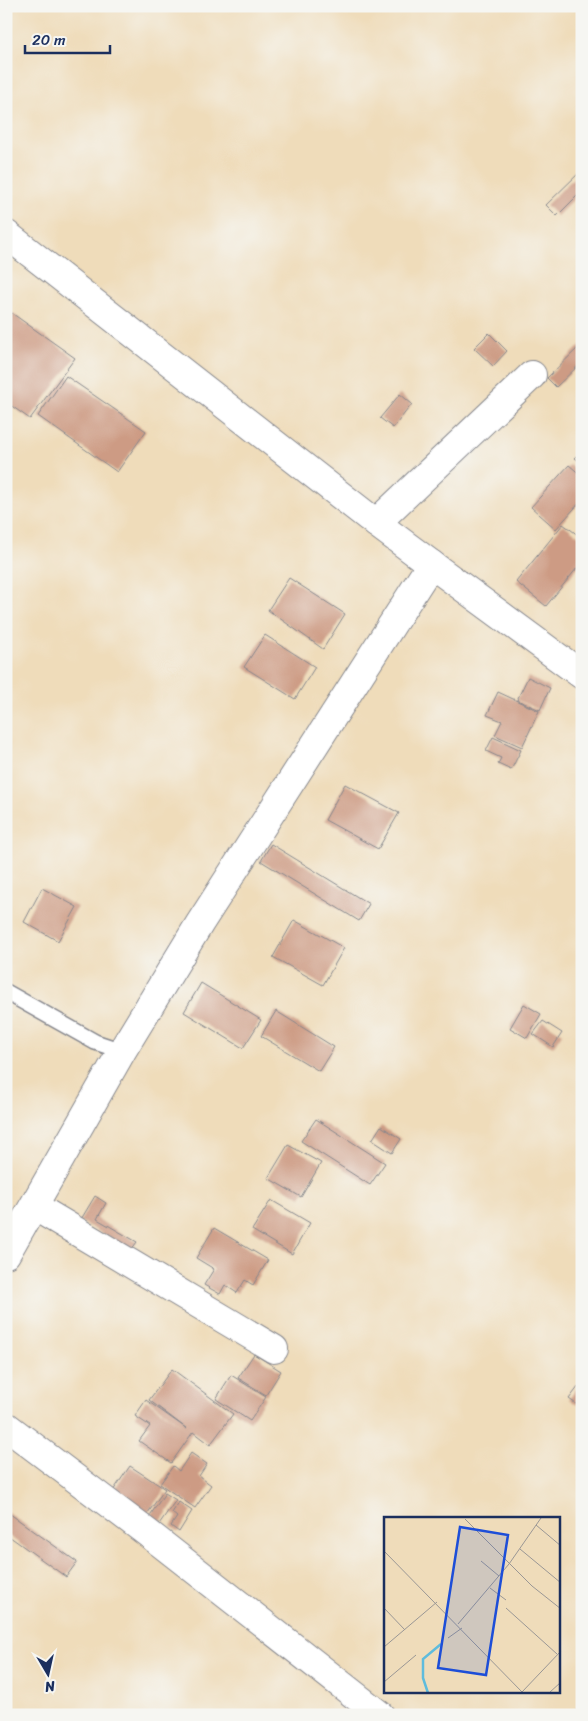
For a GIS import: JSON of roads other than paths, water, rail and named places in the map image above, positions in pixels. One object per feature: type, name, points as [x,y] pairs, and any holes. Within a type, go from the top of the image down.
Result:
[{"type":"street","points":[[6,234],[376,523],[582,675]]},
{"type":"street","points":[[376,523],[532,375]]},
{"type":"street","points":[[6,1254],[122,1052],[200,923],[431,564]]},
{"type":"street","points":[[34,1206],[274,1349]]},
{"type":"street","points":[[6,1426],[150,1534],[380,1715]]},
{"type":"lane","points":[[6,992],[95,1042],[122,1052]]}]
